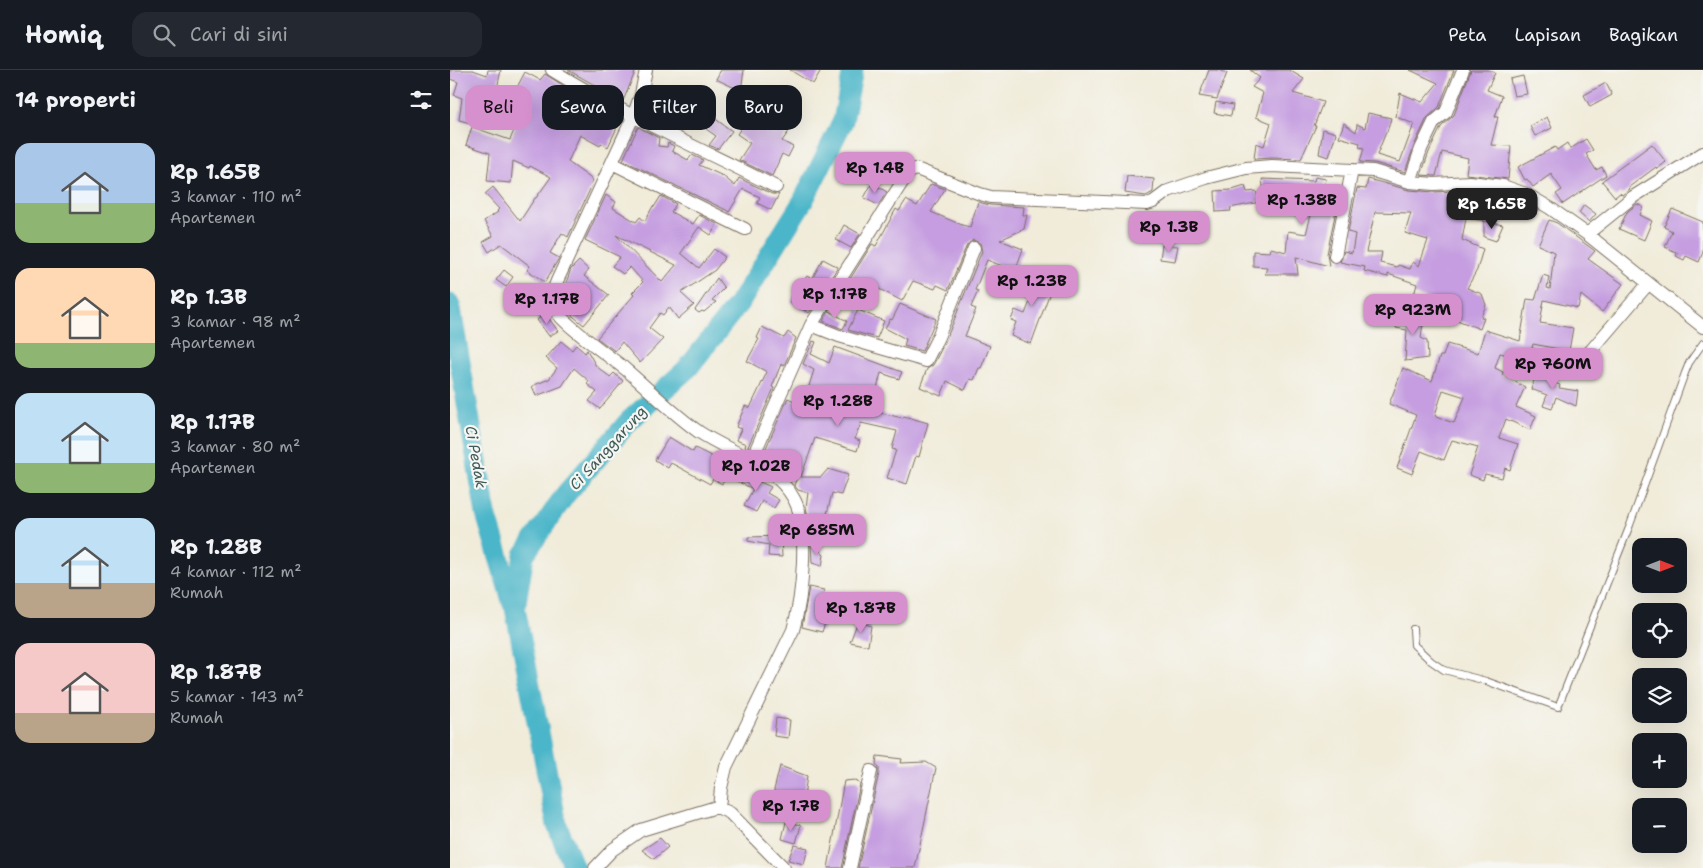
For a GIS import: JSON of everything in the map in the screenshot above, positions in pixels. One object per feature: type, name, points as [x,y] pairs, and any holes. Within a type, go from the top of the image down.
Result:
[{"type":"street","points":[[552,70],[633,117],[776,187]]},
{"type":"street","points":[[646,70],[641,94],[633,117],[557,281],[552,301],[556,312],[589,342],[624,368],[690,424],[709,438],[779,479],[799,510],[802,577],[798,612],[793,630],[729,759],[721,788],[719,808]]},
{"type":"street","points":[[1410,182],[1421,149],[1434,122],[1446,112],[1463,70]]},
{"type":"street","points":[[1587,234],[1633,197],[1703,153]]},
{"type":"street","points":[[612,163],[745,229]]},
{"type":"street","points":[[751,461],[811,325],[908,173],[914,169],[991,197],[1147,204],[1168,191],[1206,178],[1246,168],[1272,166],[1373,171],[1410,182],[1434,184],[1470,182],[1503,186],[1526,194],[1587,234],[1703,327]]},
{"type":"street","points":[[1335,256],[1352,170]]},
{"type":"street","points":[[811,325],[839,336],[926,361],[938,337],[974,248]]},
{"type":"street","points":[[1582,361],[1648,284]]},
{"type":"street","points":[[850,868],[871,771]]},
{"type":"street","points":[[595,868],[612,850],[640,830],[706,809],[719,808],[730,813],[784,868]]},
{"type":"lane","points":[[1412,629],[1414,645],[1440,668],[1486,681],[1558,707],[1630,524],[1687,367],[1703,343]]},
{"type":"building","points":[[450,70],[473,70],[487,75],[488,70],[501,70],[498,85],[465,85],[465,122],[459,120],[462,98],[454,95],[458,82],[450,79]]},
{"type":"building","points":[[568,70],[636,70],[624,99],[624,85],[595,85]]},
{"type":"building","points":[[721,70],[744,70],[742,85],[728,85],[716,79]]},
{"type":"building","points":[[790,70],[821,70],[813,84]]},
{"type":"building","points":[[1209,70],[1227,73],[1217,99],[1199,96]]},
{"type":"building","points":[[1250,70],[1289,70],[1304,79],[1293,93],[1323,102],[1314,126],[1316,126],[1301,159],[1254,159],[1256,143],[1264,146],[1271,123],[1256,117],[1263,93],[1252,87],[1260,78]]},
{"type":"building","points":[[1410,70],[1454,70],[1439,107],[1427,118],[1405,172],[1375,163],[1360,162],[1364,148],[1359,147],[1360,143],[1339,137],[1344,123],[1356,132],[1357,124],[1365,128],[1368,113],[1391,118],[1377,155],[1400,162],[1414,124],[1396,117],[1400,93],[1422,102],[1438,83]]},
{"type":"building","points":[[1471,70],[1489,70],[1495,73],[1487,90],[1502,96],[1495,117],[1498,117],[1491,145],[1511,146],[1508,179],[1466,174],[1468,158],[1442,152],[1436,176],[1421,175],[1441,127],[1454,115]]},
{"type":"building","points":[[525,72],[540,80],[545,74],[562,85],[542,85],[542,130],[616,130],[608,147],[601,143],[600,146],[580,135],[568,162],[593,180],[592,185],[568,237],[562,233],[550,253],[559,258],[545,282],[527,270],[530,266],[501,244],[489,252],[483,242],[493,236],[484,221],[498,212],[499,209],[485,194],[493,187],[520,221],[551,177],[530,166],[529,168],[513,161],[511,183],[487,181],[490,153],[466,145],[471,130],[481,130],[510,140],[514,130],[532,130],[532,85],[518,85]]},
{"type":"building","points":[[1523,76],[1527,94],[1514,96],[1510,79]]},
{"type":"building","points":[[1606,83],[1612,95],[1590,107],[1584,95]]},
{"type":"building","points":[[1216,102],[1233,105],[1231,116],[1214,113]]},
{"type":"building","points":[[1547,117],[1552,128],[1535,136],[1530,126]]},
{"type":"building","points":[[716,119],[726,127],[726,130],[732,131],[718,149],[709,145],[716,136],[708,130],[716,130]]},
{"type":"building","points":[[1323,129],[1336,133],[1329,157],[1319,154]]},
{"type":"building","points":[[637,130],[644,130],[659,138],[658,146],[667,147],[668,143],[674,146],[672,151],[688,160],[692,155],[703,160],[699,165],[723,176],[735,186],[739,178],[772,194],[779,194],[771,210],[757,203],[760,197],[743,189],[729,212],[623,160]]},
{"type":"building","points":[[740,130],[790,130],[782,141],[793,147],[788,157],[782,154],[772,176],[739,160],[750,143],[737,134]]},
{"type":"building","points":[[1586,139],[1593,150],[1586,154],[1596,170],[1602,167],[1606,175],[1563,204],[1556,194],[1562,190],[1551,174],[1533,187],[1527,179],[1525,180],[1518,167],[1555,147],[1557,150],[1567,143],[1570,149]]},
{"type":"building","points":[[1652,144],[1666,162],[1629,187],[1630,189],[1622,195],[1620,193],[1615,197],[1602,181]]},
{"type":"building","points":[[1127,176],[1154,179],[1153,192],[1146,196],[1125,193]]},
{"type":"building","points":[[1315,177],[1326,179],[1323,192],[1339,195],[1327,254],[1329,266],[1296,257],[1298,274],[1265,274],[1267,267],[1253,266],[1253,251],[1270,252],[1271,248],[1286,252],[1288,231],[1306,234],[1311,215],[1308,214],[1309,211],[1288,210],[1289,192],[1264,194],[1262,179],[1314,181]]},
{"type":"building","points":[[1368,179],[1409,190],[1434,192],[1470,190],[1489,193],[1484,221],[1466,218],[1462,240],[1483,249],[1477,270],[1467,288],[1482,294],[1486,305],[1481,317],[1484,318],[1480,329],[1447,316],[1444,322],[1428,317],[1435,300],[1414,295],[1417,284],[1388,274],[1388,277],[1364,271],[1365,267],[1340,262],[1344,251],[1352,253],[1355,234],[1348,232],[1357,188],[1366,189]],"holes":[[[1375,212],[1411,213],[1405,233],[1428,240],[1419,266],[1413,262],[1410,269],[1398,265],[1397,267],[1380,263],[1382,252],[1366,252]]]},
{"type":"building","points":[[872,183],[887,192],[878,205],[864,198]]},
{"type":"building","points":[[931,184],[945,189],[931,212],[962,225],[970,227],[978,202],[990,205],[1024,207],[1023,215],[1027,215],[1024,229],[1000,240],[1023,249],[1015,271],[987,260],[975,290],[978,291],[971,307],[976,309],[965,336],[990,346],[981,368],[979,368],[974,380],[970,379],[965,390],[947,381],[941,396],[920,387],[927,369],[933,365],[946,340],[982,251],[980,243],[973,240],[967,245],[948,290],[937,285],[935,289],[913,281],[902,301],[862,280],[857,289],[847,284],[872,244],[876,246],[896,209],[899,211],[906,200],[917,206]]},
{"type":"building","points":[[1245,186],[1247,192],[1256,191],[1260,202],[1230,208],[1231,211],[1216,212],[1215,191],[1232,190]]},
{"type":"building","points":[[606,195],[616,202],[613,208],[636,222],[640,217],[645,221],[661,196],[676,204],[671,212],[693,224],[699,215],[717,224],[711,235],[699,227],[681,253],[699,268],[714,249],[725,257],[715,270],[681,293],[694,305],[678,319],[669,307],[663,315],[660,313],[649,328],[663,339],[640,363],[622,342],[615,351],[597,338],[634,295],[632,293],[643,282],[630,267],[623,274],[612,266],[620,257],[585,240]],"holes":[[[616,235],[676,265],[662,282]]]},
{"type":"building","points":[[1637,204],[1643,207],[1640,215],[1652,221],[1644,240],[1619,229],[1627,212]]},
{"type":"building","points":[[1584,205],[1596,214],[1589,222],[1579,213]]},
{"type":"building","points":[[1672,209],[1703,222],[1703,252],[1699,262],[1686,256],[1684,260],[1676,256],[1678,253],[1665,247],[1672,231],[1664,227]]},
{"type":"building","points":[[1549,220],[1557,223],[1595,251],[1588,259],[1623,284],[1602,312],[1581,295],[1578,308],[1544,300],[1540,323],[1573,328],[1569,351],[1533,344],[1529,360],[1500,353],[1495,368],[1503,372],[1502,375],[1525,387],[1516,407],[1536,416],[1530,430],[1506,419],[1499,438],[1518,444],[1510,470],[1505,468],[1502,478],[1485,474],[1483,480],[1469,475],[1478,447],[1452,440],[1444,460],[1421,451],[1412,474],[1397,468],[1416,415],[1389,404],[1403,368],[1432,381],[1440,356],[1443,356],[1447,344],[1478,353],[1485,330],[1520,341],[1527,299],[1535,300],[1543,275],[1549,277],[1547,288],[1550,289],[1554,252],[1538,245]],"holes":[[[1443,390],[1465,397],[1454,423],[1436,417]]]},
{"type":"building","points":[[1484,221],[1503,225],[1496,241],[1484,237]]},
{"type":"building","points":[[844,225],[860,234],[851,248],[836,240]]},
{"type":"building","points":[[1162,245],[1178,246],[1175,261],[1160,259]]},
{"type":"building","points":[[823,259],[838,267],[809,313],[791,302],[807,276],[812,279]]},
{"type":"building","points":[[579,261],[589,270],[584,276],[609,295],[584,325],[569,313],[571,309],[560,300],[571,269]]},
{"type":"building","points":[[1037,269],[1049,273],[1046,281],[1053,284],[1031,344],[1011,336],[1016,322],[1011,320],[1015,310],[1025,314],[1033,294],[1023,289],[1028,275],[1035,277]]},
{"type":"building","points":[[504,270],[513,277],[506,287],[496,280]]},
{"type":"building","points":[[717,278],[724,288],[712,300],[716,302],[704,312],[699,313],[695,310]]},
{"type":"building","points":[[900,304],[936,319],[922,351],[904,346],[906,339],[885,328],[890,319],[892,320]]},
{"type":"building","points":[[858,310],[884,321],[877,338],[848,330]]},
{"type":"building","points":[[829,311],[847,321],[843,329],[823,321]]},
{"type":"building","points":[[545,313],[558,331],[549,336],[537,320]]},
{"type":"building","points":[[1399,313],[1424,316],[1421,338],[1427,341],[1428,358],[1405,361],[1407,330],[1396,328]]},
{"type":"building","points":[[762,327],[784,338],[788,332],[796,338],[784,366],[781,364],[772,387],[774,388],[747,449],[745,447],[746,444],[736,440],[741,429],[736,427],[745,406],[750,408],[767,372],[747,361],[759,339],[757,338]]},
{"type":"building","points":[[561,341],[572,350],[576,345],[585,353],[587,350],[596,366],[610,377],[614,373],[623,381],[600,409],[589,401],[597,392],[587,384],[589,381],[574,368],[562,386],[536,396],[532,386],[549,379],[557,368],[546,358]]},
{"type":"building","points":[[813,341],[816,342],[811,354],[829,363],[835,347],[902,372],[899,379],[881,373],[872,407],[877,409],[876,412],[903,418],[904,416],[928,423],[919,457],[916,456],[907,484],[887,478],[896,450],[892,449],[897,431],[861,423],[855,439],[860,441],[857,451],[815,438],[801,477],[821,477],[828,469],[848,475],[841,495],[832,493],[826,518],[824,518],[823,539],[812,532],[812,517],[808,517],[806,507],[808,493],[798,490],[794,485],[797,478],[782,472],[762,457],[788,398],[803,405],[814,370],[803,364]]},
{"type":"building","points":[[1538,369],[1551,374],[1549,381],[1560,385],[1559,388],[1578,391],[1576,406],[1556,397],[1552,409],[1543,406],[1547,395],[1531,389]]},
{"type":"building","points":[[669,437],[693,452],[695,448],[721,461],[718,468],[728,474],[722,484],[713,479],[710,484],[671,463],[668,468],[655,460]]},
{"type":"building","points":[[735,471],[771,487],[767,493],[779,500],[774,508],[762,501],[756,512],[744,506],[753,489],[732,479]]},
{"type":"building","points":[[781,536],[782,557],[768,556],[769,545],[748,541],[748,537]]},
{"type":"building","points":[[811,542],[824,555],[822,566],[812,563]]},
{"type":"building","points":[[809,587],[824,590],[821,609],[827,617],[822,632],[802,627]]},
{"type":"building","points":[[858,621],[871,626],[868,646],[850,642]]},
{"type":"building","points":[[776,718],[790,720],[788,738],[774,736]]},
{"type":"building","points":[[877,756],[902,759],[901,763],[926,762],[936,768],[915,868],[858,868],[879,773],[879,768],[876,764]]},
{"type":"building","points":[[780,766],[807,776],[803,804],[784,795],[782,799],[775,796],[774,790]]},
{"type":"building","points":[[855,780],[860,784],[842,868],[828,868],[844,781]]},
{"type":"building","points":[[786,822],[801,825],[796,843],[782,839]]},
{"type":"building","points":[[660,838],[668,847],[654,859],[642,850]]},
{"type":"building","points":[[794,845],[808,848],[804,864],[788,860]]},
{"type":"waterway","name":"Ci Sanggarung","points":[[574,868],[557,825],[515,608],[524,555],[565,495],[630,420],[688,368],[742,299],[803,201],[843,121],[853,70]]},
{"type":"waterway","name":"Ci Pedak","points":[[450,304],[486,514],[513,604]]}]
